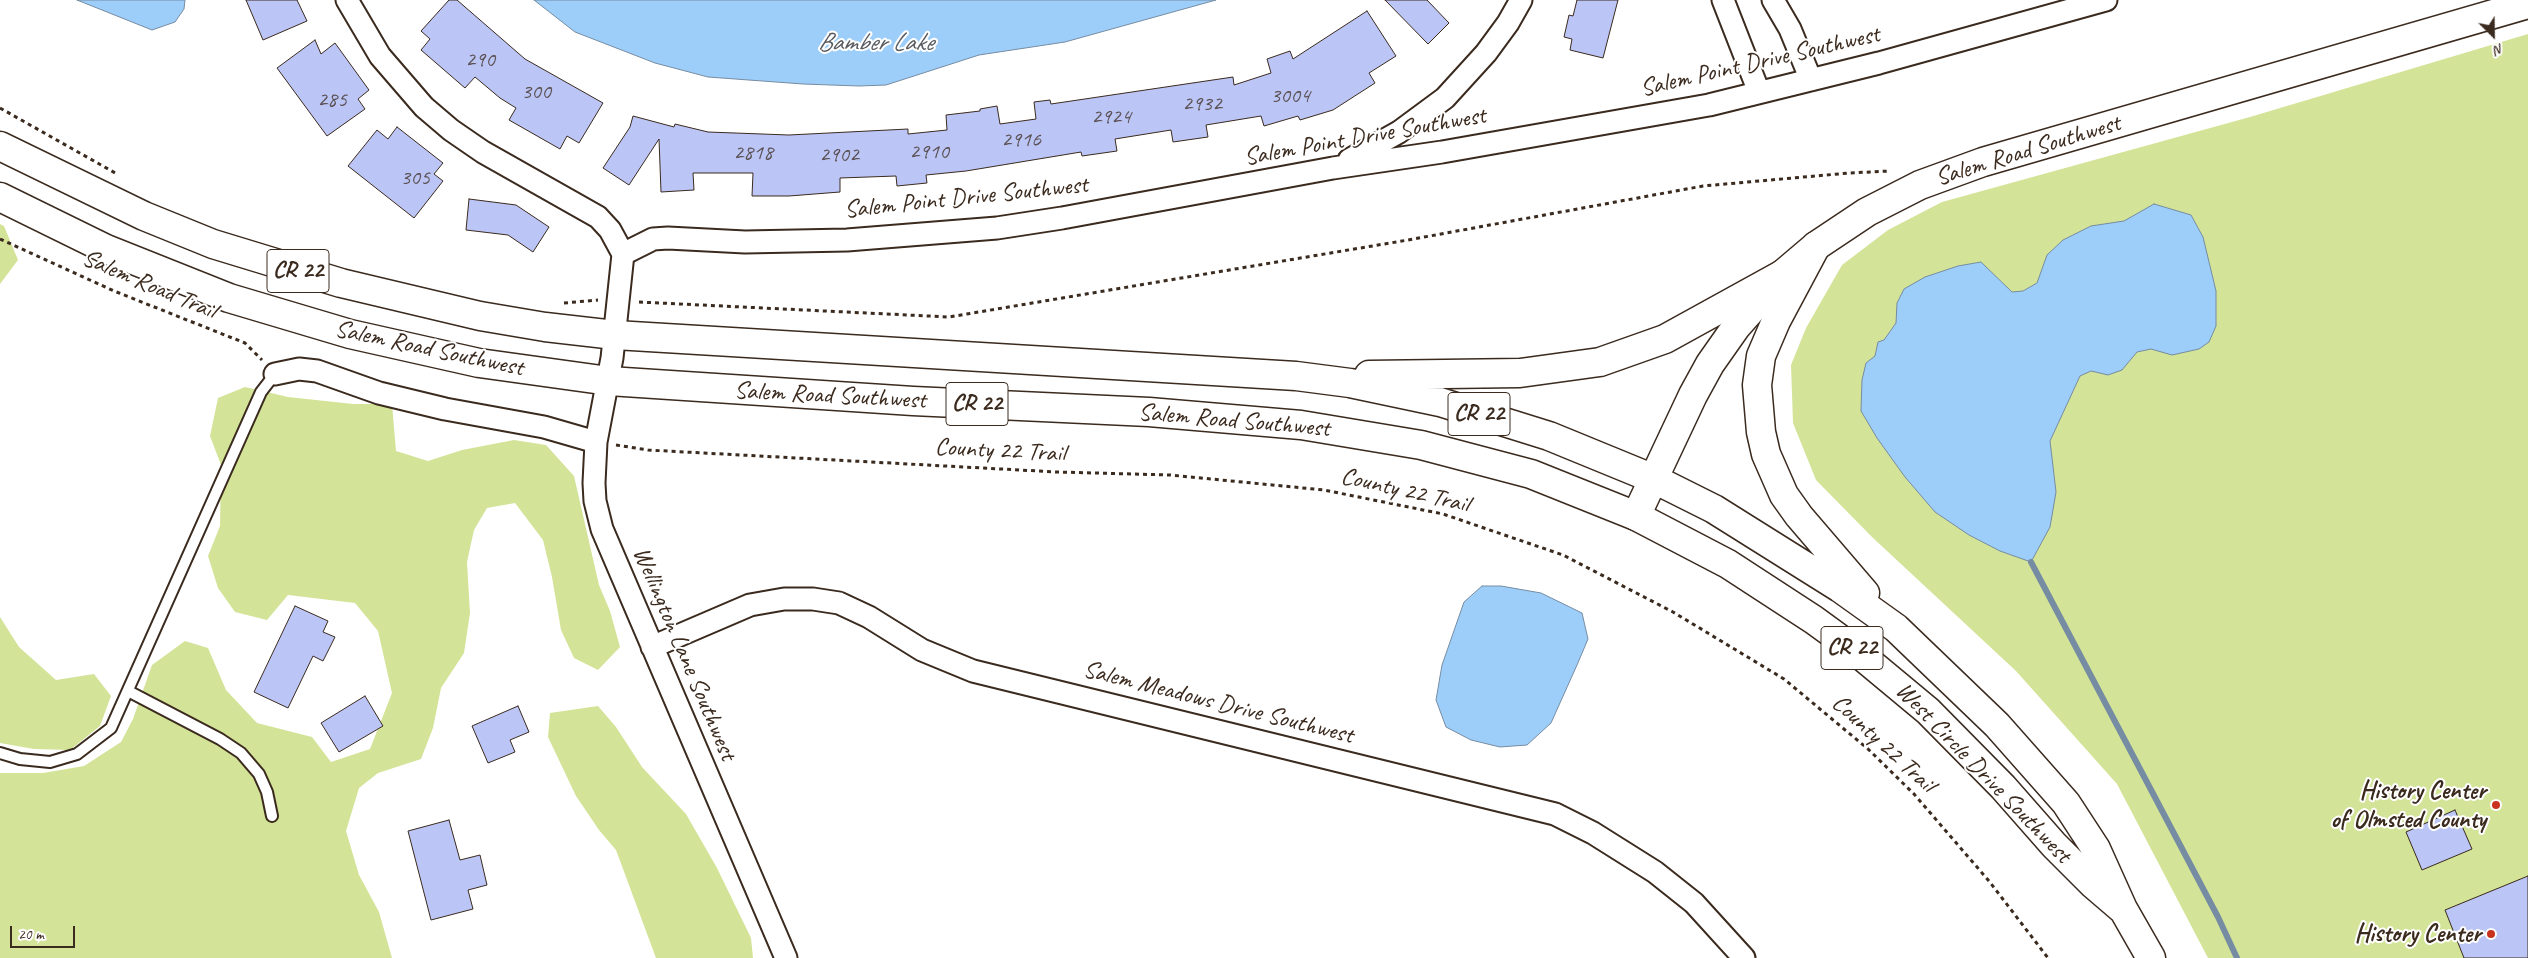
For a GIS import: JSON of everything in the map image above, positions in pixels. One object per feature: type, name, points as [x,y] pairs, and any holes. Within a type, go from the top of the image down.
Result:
[{"type":"main road","name":"Salem Road Southwest","points":[[0,146],[144,216],[213,244],[277,265],[412,301],[480,316],[545,327],[612,358],[913,401],[1149,412],[1301,425],[1402,442],[1472,457],[1531,474],[1636,516],[1710,364],[1758,300],[1783,274],[1844,225],[1893,197],[1961,169],[2528,4]]},
{"type":"main road","name":"Salem Road Southwest","points":[[0,197],[106,249],[166,274],[292,318],[414,350],[479,363],[612,358],[1296,376],[1385,390],[1457,407],[1549,436],[1654,479]]},
{"type":"main road","points":[[1816,246],[1776,321],[1762,356],[1757,385],[1761,432],[1774,476],[1799,516],[1896,628]]},
{"type":"main road","points":[[1296,376],[1520,373],[1600,362],[1665,339],[1783,274]]},
{"type":"main road","name":"West Circle Drive Southwest","points":[[1654,479],[1754,532],[1840,588],[1896,628],[1997,725],[2066,803],[2096,849],[2123,909],[2151,958]]},
{"type":"main road","name":"West Circle Drive Southwest","points":[[1636,516],[1728,564],[1814,620],[1859,653],[1928,711],[2003,787],[2060,852],[2123,909]]},
{"type":"street","points":[[347,0],[380,56],[424,107],[451,130],[483,152],[598,217],[610,230],[623,254],[612,358]]},
{"type":"street","points":[[1333,168],[1399,132],[1445,98],[1486,53],[1508,23],[1520,0]]},
{"type":"street","points":[[1723,0],[1760,92]]},
{"type":"street","points":[[1773,0],[1790,29],[1812,80]]},
{"type":"street","name":"Salem Point Drive Southwest","points":[[623,254],[653,239],[745,242],[848,240],[997,228],[1333,168],[1643,118],[1812,80],[2106,0]]},
{"type":"street","name":"Wellington Lane Southwest","points":[[612,358],[596,442],[595,492],[602,529],[786,958]]},
{"type":"street","points":[[276,374],[299,369],[317,371],[379,393],[445,409],[544,427],[596,442]]},
{"type":"street","name":"Salem Meadows Drive Southwest","points":[[652,647],[750,605],[784,600],[813,599],[839,603],[869,617],[922,650],[973,672],[1555,814],[1614,846],[1655,872],[1694,903],[1744,958]]},
{"type":"lane","points":[[0,753],[20,759],[50,762],[77,754],[111,728],[261,392],[276,374]]},
{"type":"lane","points":[[128,690],[220,739],[241,753],[259,774],[267,792],[272,816]]},
{"type":"path","points":[[0,108],[119,175]]},
{"type":"path","points":[[556,305],[588,300],[949,317],[1408,240],[1703,186],[1849,173],[1896,171]]},
{"type":"path","name":"Salem Road Trail","points":[[0,239],[114,291],[245,344],[276,374]]},
{"type":"path","name":"County 22 Trail","points":[[596,442],[648,450],[1057,472],[1170,475],[1324,490],[1443,514],[1563,555],[1673,612],[1784,679],[1815,704],[1868,749],[1914,794],[1989,881],[2048,958]]},
{"type":"green space","points":[[2528,34],[2528,958],[2208,958],[2117,784],[2016,671],[1872,537],[1816,480],[1793,423],[1791,365],[1806,328],[1842,265],[1888,230],[1942,202],[2250,117]]},
{"type":"green space","points":[[0,224],[4,226],[18,260],[0,284]]},
{"type":"green space","points":[[245,387],[288,397],[353,404],[392,404],[396,451],[428,461],[462,450],[514,440],[546,445],[574,476],[599,585],[610,611],[620,647],[598,670],[574,658],[561,630],[552,577],[543,540],[515,503],[487,508],[474,530],[467,562],[470,613],[464,653],[441,688],[433,728],[421,759],[378,773],[359,788],[346,831],[359,875],[379,912],[392,958],[0,958],[0,773],[43,773],[84,766],[121,742],[133,719],[152,665],[185,641],[208,648],[226,690],[257,723],[312,737],[331,762],[370,749],[392,693],[378,631],[355,603],[288,595],[267,620],[235,612],[218,588],[208,556],[220,526],[221,465],[210,436],[218,398]]},
{"type":"green space","points":[[0,617],[19,647],[56,680],[94,674],[111,696],[100,726],[70,750],[34,749],[0,743]]},
{"type":"green space","points":[[598,706],[616,727],[642,767],[686,814],[717,868],[751,938],[753,958],[656,958],[616,850],[599,830],[576,796],[548,737],[550,713]]},
{"type":"water","points":[[77,0],[185,0],[184,9],[175,22],[152,30]]},
{"type":"water","name":"Bamber Lake","points":[[534,0],[1216,0],[1065,42],[979,55],[886,85],[859,86],[708,77],[655,63],[575,32]]},
{"type":"water","points":[[2154,204],[2191,215],[2203,237],[2216,291],[2216,326],[2209,342],[2199,349],[2172,355],[2151,349],[2137,352],[2122,370],[2108,375],[2091,371],[2080,376],[2050,441],[2056,492],[2050,527],[2031,562],[2000,551],[1969,535],[1935,512],[1905,477],[1877,438],[1861,411],[1862,380],[1866,363],[1875,356],[1878,342],[1884,340],[1896,323],[1897,303],[1904,289],[1925,277],[1958,266],[1981,262],[2012,292],[2023,291],[2037,283],[2047,255],[2063,240],[2091,226],[2124,221]]},
{"type":"water","points":[[1482,586],[1501,586],[1541,593],[1582,613],[1588,639],[1551,723],[1527,745],[1500,747],[1471,740],[1446,727],[1436,700],[1442,665],[1464,602]]},
{"type":"building","points":[[246,0],[297,0],[307,21],[263,40]]},
{"type":"building","points":[[449,0],[457,0],[525,59],[603,103],[579,143],[567,136],[560,149],[509,120],[516,108],[500,98],[475,77],[465,88],[421,50],[430,39],[421,31]]},
{"type":"building","points":[[1385,0],[1427,0],[1449,23],[1428,44]]},
{"type":"building","points":[[1577,0],[1618,0],[1603,58],[1570,50],[1572,39],[1564,37],[1569,15],[1573,16]]},
{"type":"building","points":[[1367,11],[1396,56],[1369,73],[1375,83],[1333,110],[1300,120],[1298,116],[1264,126],[1261,116],[1206,125],[1208,137],[1173,142],[1171,130],[1115,139],[1117,151],[1082,156],[1081,152],[966,171],[926,175],[927,183],[897,186],[896,176],[840,178],[840,192],[789,196],[752,196],[753,173],[693,173],[694,190],[661,192],[659,139],[629,185],[603,168],[630,127],[633,116],[674,127],[675,124],[708,132],[789,135],[908,129],[908,134],[947,130],[946,115],[980,111],[980,109],[997,106],[1000,124],[1036,119],[1034,102],[1050,100],[1051,104],[1233,77],[1234,85],[1271,73],[1267,59],[1290,51],[1293,59]]},
{"type":"building","points":[[315,40],[321,54],[335,43],[369,90],[358,99],[365,109],[327,136],[277,68]]},
{"type":"building","points":[[397,127],[443,163],[434,174],[443,181],[414,218],[348,166],[377,130],[388,139]]},
{"type":"building","points":[[469,199],[516,205],[549,227],[533,252],[508,235],[466,230]]},
{"type":"building","points":[[295,606],[328,621],[323,632],[335,637],[323,661],[313,656],[288,708],[254,692]]},
{"type":"building","points":[[365,696],[383,726],[339,752],[321,723]]},
{"type":"building","points":[[518,706],[529,732],[510,740],[515,752],[488,763],[472,726]]},
{"type":"building","points":[[2455,810],[2472,849],[2422,870],[2406,832]]},
{"type":"building","points":[[449,820],[460,860],[480,855],[487,885],[468,890],[473,909],[431,920],[408,831]]},
{"type":"building","name":"History Center","points":[[2528,876],[2528,958],[2464,958],[2445,910]]},
{"type":"waterway","points":[[2031,562],[2218,917],[2237,958]]},
{"type":"place","name":"History Center of Olmsted County","points":[[2496,805]]},
{"type":"place","name":"History Center","points":[[2491,934]]}]
